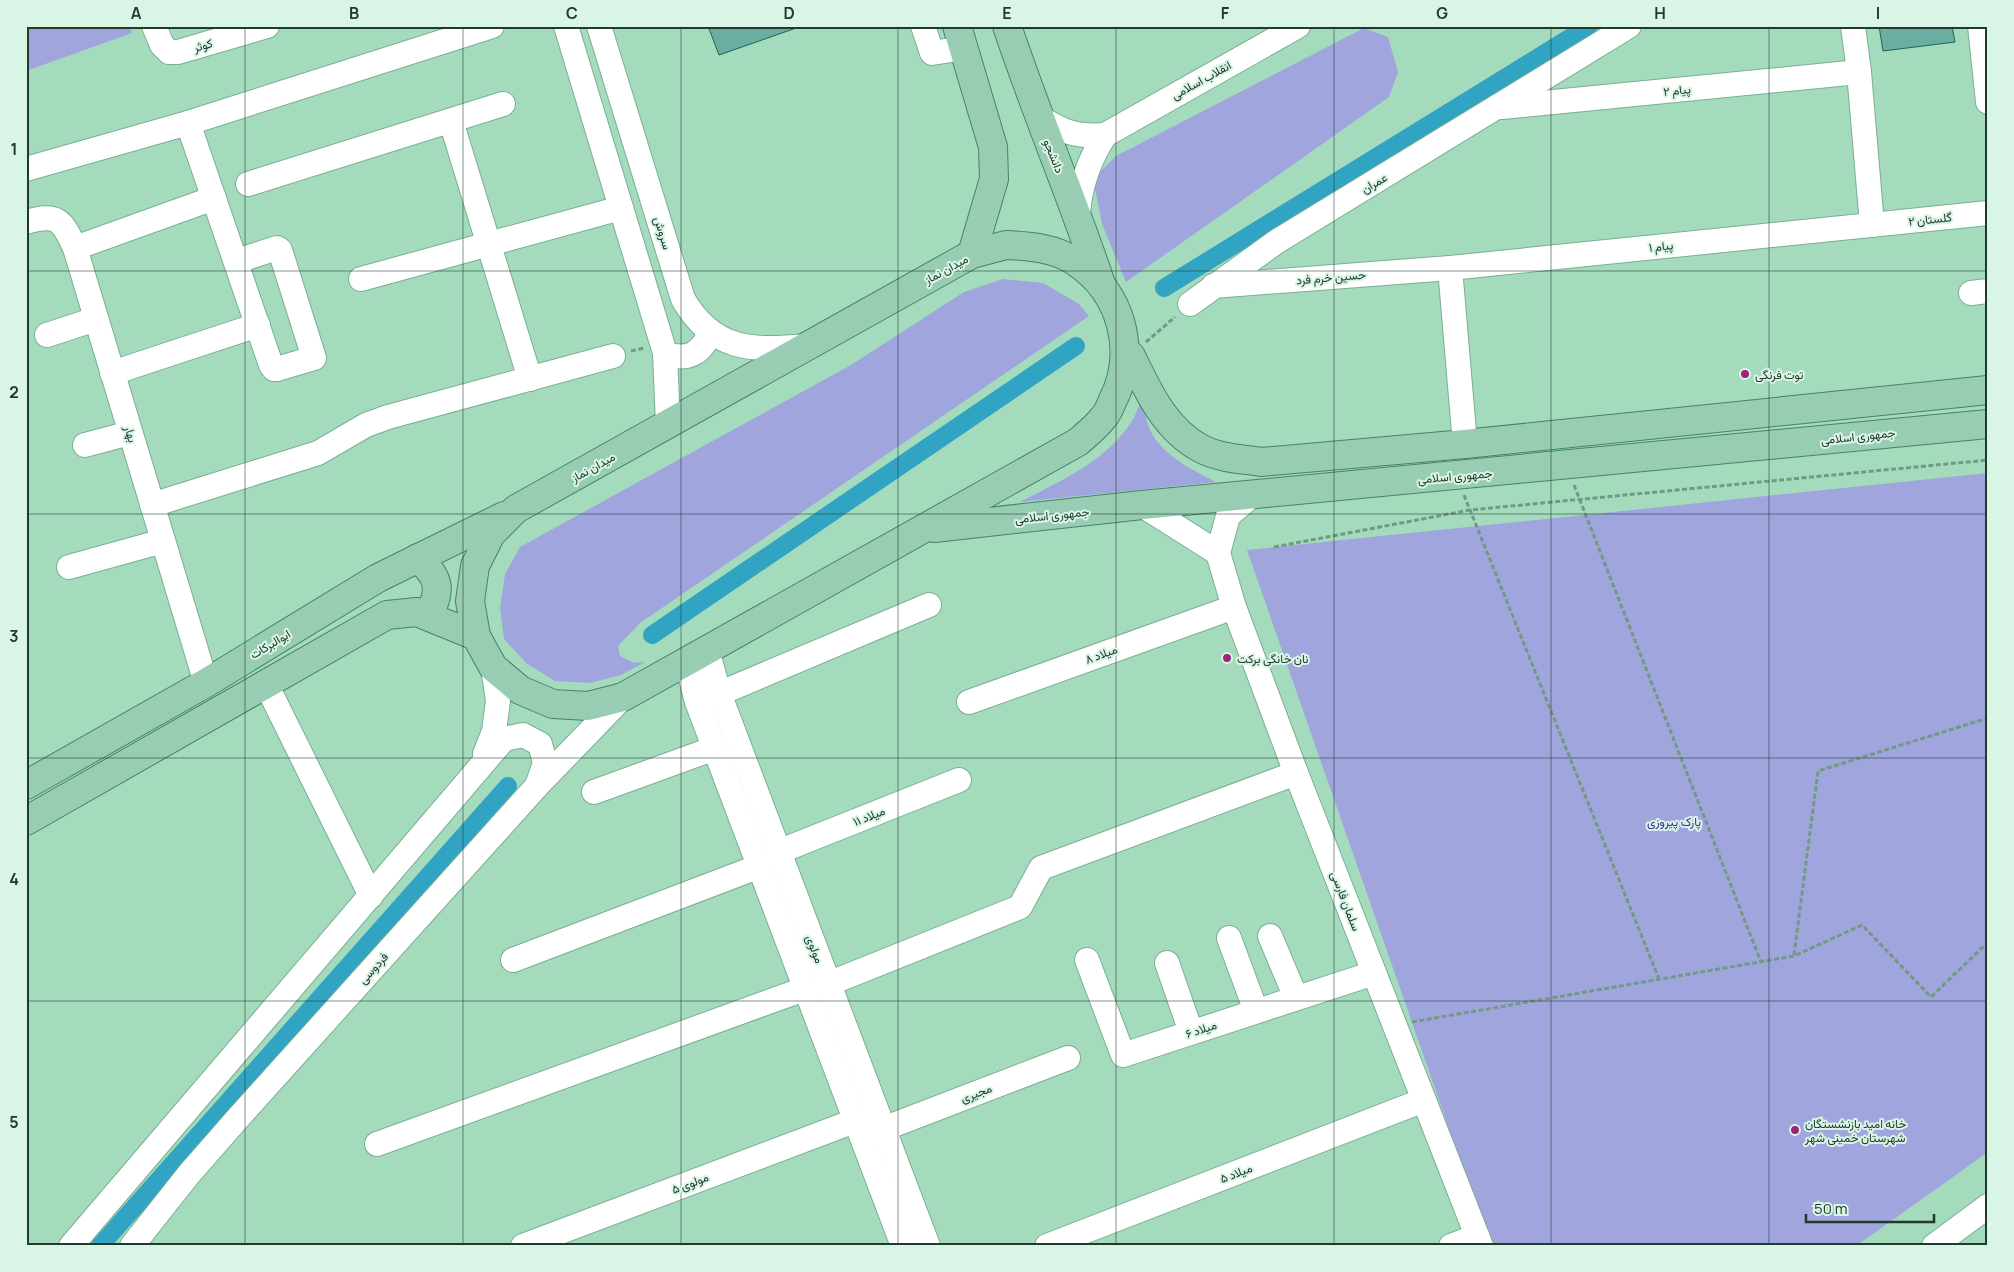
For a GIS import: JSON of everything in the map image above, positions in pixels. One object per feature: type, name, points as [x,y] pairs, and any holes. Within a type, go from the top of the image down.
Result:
[{"type":"main road","name":"دانشجو","points":[[1007,26],[1038,116],[1078,214],[1102,285]]},
{"type":"main road","points":[[960,37],[994,147],[994,179],[972,254]]},
{"type":"main road","name":"میدان نماز","points":[[1006,245],[1042,247],[1075,261],[1102,285],[1119,316],[1128,354],[1121,386],[1104,418],[1078,442],[623,697],[588,706],[553,704],[520,690],[493,666],[476,636],[470,601],[474,566],[491,534],[516,510],[972,254],[1006,245]]},
{"type":"main road","points":[[1128,354],[1150,395],[1176,432],[1203,450],[1234,458],[1261,462],[1465,444],[1988,390]]},
{"type":"main road","points":[[1656,424],[1659,456]]},
{"type":"main road","name":"جمهوری اسلامی","points":[[922,530],[1142,506],[1988,424]]},
{"type":"main road","name":"ابوالبرکات","points":[[26,785],[206,683],[378,578],[516,510]]},
{"type":"main road","points":[[418,558],[430,569],[437,585],[436,601],[428,616]]},
{"type":"main road","points":[[26,821],[387,615],[417,612],[476,636]]},
{"type":"street","name":"کوثر","points":[[154,26],[162,45],[169,52],[178,52],[267,26]]},
{"type":"street","points":[[26,169],[188,123],[492,26]]},
{"type":"street","points":[[566,26],[664,348],[668,425]]},
{"type":"street","name":"سروش","points":[[600,26],[683,300],[697,320],[710,331],[741,347],[774,349],[810,346]]},
{"type":"street","points":[[923,26],[932,53],[960,37]]},
{"type":"street","name":"انقلاب اسلامی","points":[[1104,135],[1298,26]]},
{"type":"street","name":"عمران","points":[[1190,304],[1276,242],[1628,26]]},
{"type":"street","points":[[1852,26],[1859,72],[1872,225]]},
{"type":"street","points":[[1980,26],[1986,63],[1988,102]]},
{"type":"street","name":"پیام ۲","points":[[1495,108],[1859,72]]},
{"type":"street","points":[[248,184],[451,122],[503,104]]},
{"type":"street","points":[[1038,116],[1070,134],[1085,136],[1104,135]]},
{"type":"street","points":[[451,122],[530,379]]},
{"type":"street","points":[[188,123],[258,326],[274,369],[314,358],[280,250],[276,248],[236,261]]},
{"type":"street","points":[[1078,214],[1079,192],[1094,151],[1104,135]]},
{"type":"street","points":[[75,248],[214,198]]},
{"type":"street","points":[[361,279],[621,208]]},
{"type":"street","name":"گلستان ۲","points":[[1872,225],[1988,213]]},
{"type":"street","name":"بهار","points":[[26,222],[46,218],[55,219],[62,225],[75,248],[206,683]]},
{"type":"street","name":"پیام ۱","points":[[1450,268],[1872,225]]},
{"type":"street","points":[[1450,268],[1465,444]]},
{"type":"street","name":"حسین خرم فرد","points":[[1213,286],[1450,268]]},
{"type":"street","points":[[47,335],[96,320]]},
{"type":"street","points":[[112,372],[258,326]]},
{"type":"street","points":[[664,348],[674,357],[694,354],[701,349],[710,331]]},
{"type":"street","points":[[152,505],[318,453],[366,425],[388,417],[613,356]]},
{"type":"street","points":[[84,445],[130,433]]},
{"type":"street","points":[[1142,506],[1218,553],[1228,516],[1251,496]]},
{"type":"street","points":[[69,567],[163,541]]},
{"type":"street","name":"سلمان فارسی","points":[[1218,553],[1234,607],[1296,773],[1479,1241]]},
{"type":"street","points":[[708,698],[929,605]]},
{"type":"street","name":"میلاد ۸","points":[[969,702],[1234,607]]},
{"type":"street","name":"مولوی","points":[[697,656],[708,698],[817,986],[857,1120],[903,1246]]},
{"type":"street","points":[[480,768],[494,731],[498,701],[493,666]]},
{"type":"street","points":[[266,684],[371,896]]},
{"type":"street","name":"فردوسی","points":[[132,1246],[189,1174],[232,1125],[537,786],[623,697]]},
{"type":"street","name":"مولوی","points":[[708,698],[715,748],[769,859]]},
{"type":"street","points":[[71,1246],[504,739],[523,735],[540,744],[545,763],[537,786]]},
{"type":"street","points":[[594,792],[715,748]]},
{"type":"street","points":[[377,1144],[817,986],[1020,907],[1041,868],[1296,773]]},
{"type":"street","name":"میلاد ۱۱","points":[[513,960],[769,859],[959,780]]},
{"type":"street","points":[[1270,936],[1296,998]]},
{"type":"street","points":[[1229,938],[1256,1011]]},
{"type":"street","name":"میلاد ۶","points":[[1087,960],[1124,1055],[1374,973]]},
{"type":"street","points":[[1168,962],[1191,1032]]},
{"type":"street","name":"مولوی","points":[[817,986],[884,1129],[928,1246]]},
{"type":"street","name":"مجیری","points":[[884,1129],[1068,1058]]},
{"type":"street","name":"میلاد ۵","points":[[1047,1246],[1424,1100]]},
{"type":"street","name":"مولوی ۵","points":[[523,1246],[857,1120]]},
{"type":"street","points":[[1937,1245],[1988,1206]]},
{"type":"street","points":[[1451,1246],[1479,1241]]},
{"type":"path","points":[[1128,354],[1190,304]]},
{"type":"path","points":[[613,356],[664,348]]},
{"type":"path","points":[[1274,547],[1470,510],[1988,460]]},
{"type":"path","points":[[1566,465],[1761,962]]},
{"type":"path","points":[[1456,476],[1659,979]]},
{"type":"path","points":[[1794,956],[1818,771],[1988,718]]},
{"type":"path","points":[[1395,1025],[1794,956],[1862,925],[1931,997],[1988,942]]},
{"type":"green space","points":[[26,26],[130,26],[132,33],[26,71]]},
{"type":"green space","points":[[1364,28],[1388,37],[1398,72],[1389,97],[1126,282],[1102,224],[1093,179],[1116,156]]},
{"type":"green space","points":[[1003,279],[1043,283],[1079,304],[1089,316],[640,623],[618,646],[620,656],[634,663],[645,662],[621,675],[590,683],[555,681],[526,663],[504,639],[500,608],[505,574],[520,547],[851,365],[964,292]]},
{"type":"green space","points":[[1141,400],[1150,430],[1162,447],[1178,461],[1216,482],[1020,502],[1082,469],[1110,448],[1132,421]]},
{"type":"green space","name":"پارک پیروزی","points":[[1988,473],[1988,1152],[1856,1246],[1490,1246],[1247,550]]},
{"type":"building","points":[[708,26],[802,26],[719,55]]},
{"type":"building","points":[[1879,26],[1952,26],[1955,42],[1883,51]]},
{"type":"waterway","points":[[1164,288],[1589,26]]},
{"type":"waterway","points":[[652,635],[1076,346]]},
{"type":"waterway","points":[[100,1246],[508,786]]},
{"type":"place","name":"توت فرنگی","points":[[1745,374]]},
{"type":"place","name":"نان خانگی برکت","points":[[1227,658]]},
{"type":"place","name":"خانه امید بازنشستگان شهرستان خمینی شهر","points":[[1795,1130]]}]
